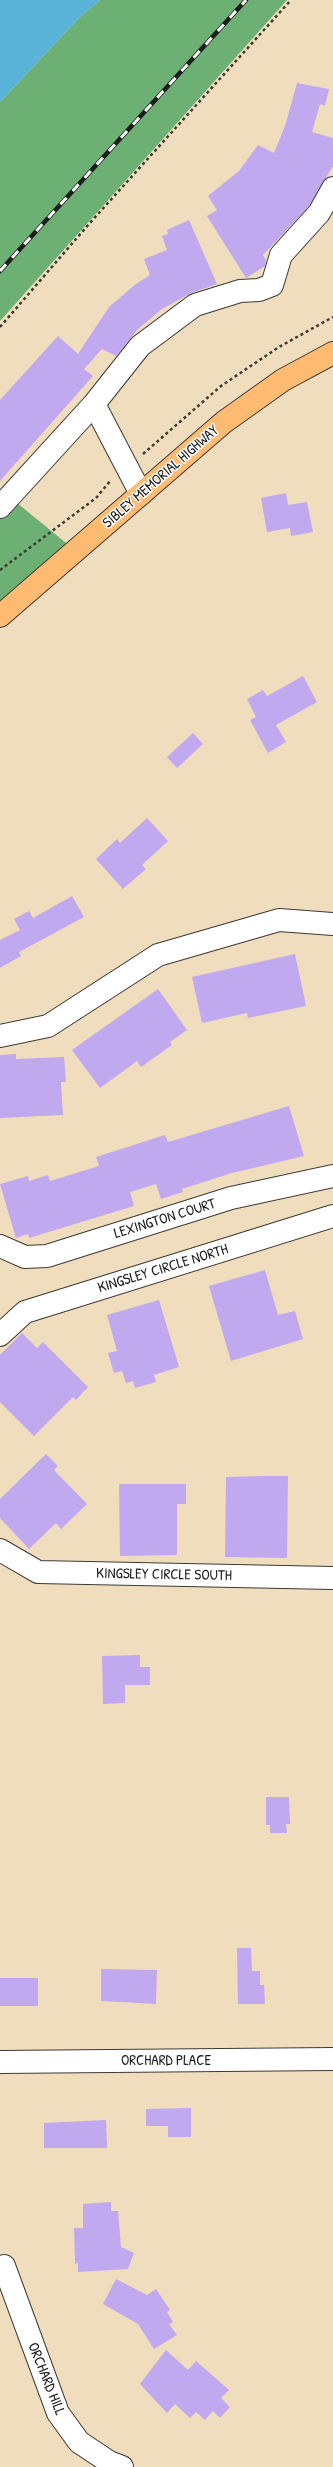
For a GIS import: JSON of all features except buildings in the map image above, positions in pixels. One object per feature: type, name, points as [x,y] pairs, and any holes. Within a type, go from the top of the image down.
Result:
[{"type":"main road","name":"SIBLEY MEMORIAL HIGHWAY","points":[[0,616],[224,422],[283,380],[333,353]]},
{"type":"street","points":[[0,507],[94,404],[140,346],[196,305],[240,291],[259,290],[272,285],[281,255],[319,213],[333,188]]},
{"type":"street","points":[[94,404],[125,466],[141,494]]},
{"type":"street","points":[[0,1036],[48,1026],[158,955],[279,920],[333,924]]},
{"type":"street","name":"LEXINGTON COURT","points":[[0,1246],[25,1257],[47,1256],[230,1198],[333,1176]]},
{"type":"street","name":"KINGSLEY CIRCLE NORTH","points":[[0,1334],[25,1312],[333,1216]]},
{"type":"street","name":"KINGSLEY CIRCLE SOUTH","points":[[0,1550],[38,1572],[333,1578]]},
{"type":"street","name":"ORCHARD PLACE","points":[[0,2062],[333,2059]]},
{"type":"street","name":"ORCHARD HILL","points":[[4,2266],[58,2413],[79,2442],[109,2462],[122,2467]]},
{"type":"path","points":[[0,327],[94,218],[291,0]]},
{"type":"path","points":[[0,570],[96,498],[125,466],[164,436],[221,386],[307,330],[333,317]]},
{"type":"green space","points":[[100,0],[287,0],[0,321],[0,102],[80,17]]},
{"type":"green space","points":[[0,489],[71,547],[0,616]]},
{"type":"water","points":[[0,0],[100,0],[80,17],[0,102]]},
{"type":"railway","points":[[0,271],[246,0]]}]
